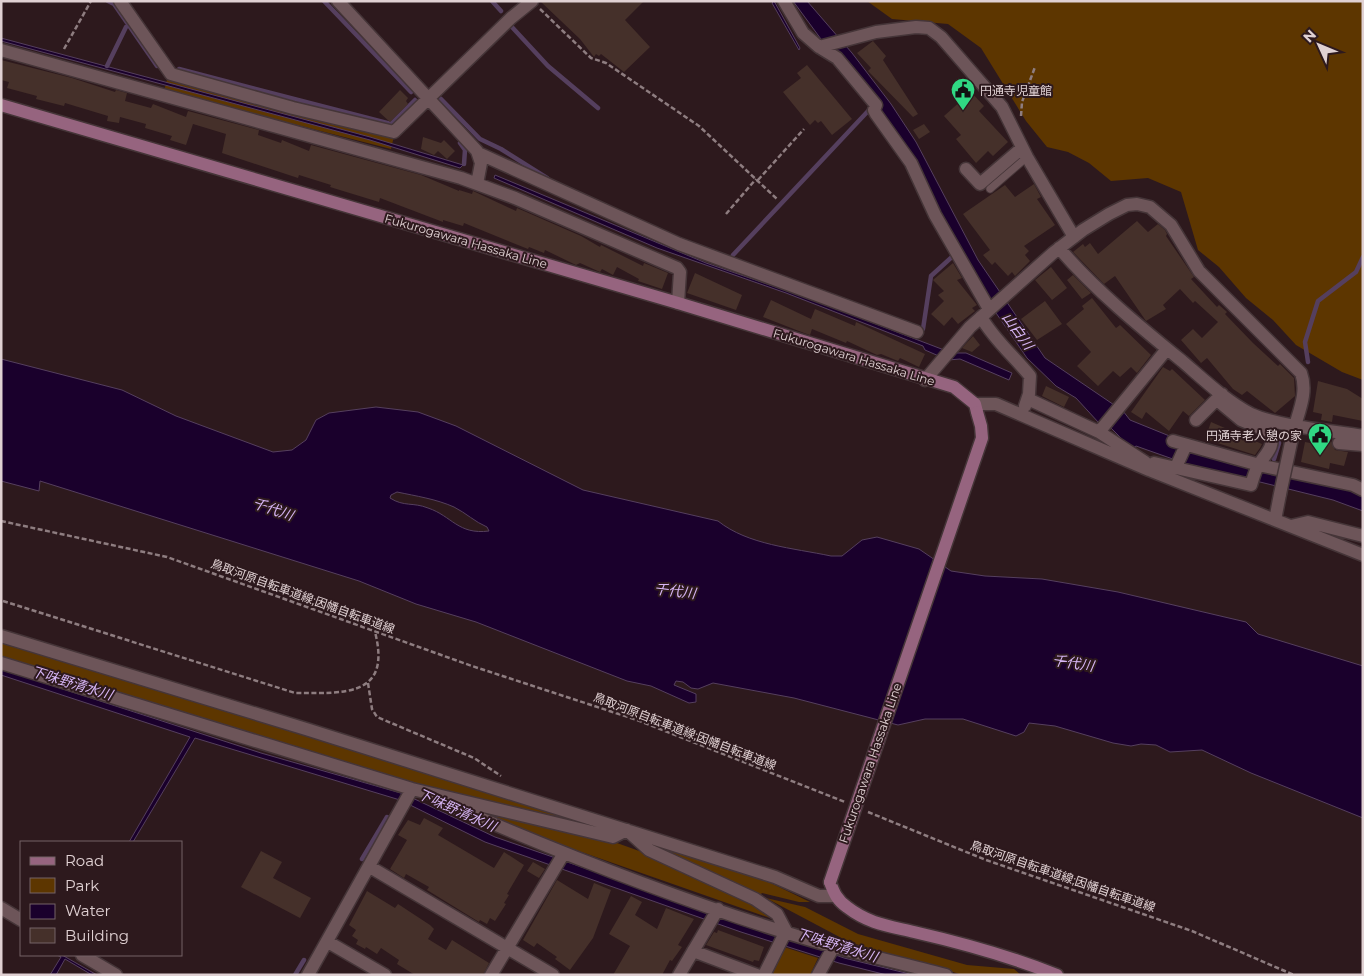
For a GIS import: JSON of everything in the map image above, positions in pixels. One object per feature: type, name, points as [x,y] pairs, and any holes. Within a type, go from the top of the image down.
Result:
[{"type":"main road","name":"Fukurogawara Hassaka Line","points":[[1,105],[678,303],[925,380],[954,387],[976,408],[982,438],[830,882],[835,896]]},
{"type":"main road","points":[[835,896],[862,916],[887,928],[923,934],[1037,967],[1057,975]]},
{"type":"street","points":[[120,1],[171,74],[394,132],[499,29],[535,5]]},
{"type":"street","points":[[338,1],[430,98],[478,153],[481,163],[477,184]]},
{"type":"street","points":[[784,1],[803,33],[837,58],[876,106],[874,110],[876,114],[911,164],[935,215],[987,311],[1002,347],[1017,359],[1030,376],[1028,399],[1022,416]]},
{"type":"street","points":[[822,46],[876,32],[916,27],[928,28],[941,38],[1002,107],[1022,147],[1074,237]]},
{"type":"street","points":[[1,50],[477,184],[515,198],[676,268],[680,272],[678,303]]},
{"type":"street","points":[[966,169],[980,184],[1022,147]]},
{"type":"street","points":[[478,153],[679,244],[917,332]]},
{"type":"street","points":[[925,380],[951,347],[987,311],[1059,248],[1109,214],[1127,205],[1150,207],[1171,225],[1199,271],[1301,373],[1305,383],[1304,395],[1294,425],[1275,520]]},
{"type":"street","points":[[1059,248],[1074,266],[1167,349],[1241,420],[1270,432],[1272,439],[1270,448],[1258,465],[1251,485],[1154,463],[1149,470]]},
{"type":"street","points":[[1101,429],[1167,349]]},
{"type":"street","points":[[1219,397],[1252,414],[1294,425],[1363,436]]},
{"type":"street","points":[[1196,420],[1219,397]]},
{"type":"street","points":[[1028,399],[1101,429],[1145,462],[1149,470]]},
{"type":"street","points":[[976,408],[996,404],[1149,470],[1363,555]]},
{"type":"street","points":[[1173,441],[1258,465],[1353,485],[1363,490]]},
{"type":"street","points":[[1339,443],[1363,445]]},
{"type":"street","points":[[1176,467],[1186,445]]},
{"type":"street","points":[[1291,526],[1308,522],[1363,536]]},
{"type":"street","points":[[1,636],[775,877],[819,896],[835,896]]},
{"type":"street","points":[[1,663],[412,789],[614,837],[627,830]]},
{"type":"street","points":[[412,789],[564,853],[718,909],[834,946],[946,975]]},
{"type":"street","points":[[308,975],[412,789]]},
{"type":"street","points":[[627,830],[649,850],[756,899],[777,914],[786,931]]},
{"type":"street","points":[[491,975],[564,853]]},
{"type":"street","points":[[370,867],[552,975]]},
{"type":"street","points":[[1,908],[20,919]]},
{"type":"street","points":[[679,975],[718,909]]},
{"type":"street","points":[[764,975],[786,931]]},
{"type":"street","points":[[328,942],[385,975]]},
{"type":"street","points":[[818,975],[834,946]]},
{"type":"street","points":[[693,951],[757,975]]},
{"type":"street","points":[[84,956],[116,975]]},
{"type":"lane","points":[[990,189],[1022,147]]},
{"type":"path","points":[[64,49],[91,1]]},
{"type":"path","points":[[535,5],[591,58],[606,63],[676,108],[717,141],[777,199]]},
{"type":"path","points":[[1022,147],[1022,102],[1035,67]]},
{"type":"path","points":[[726,214],[804,129]]},
{"type":"path","name":"鳥取河原自転車道線;因幡自転車道線","points":[[1,521],[167,557],[375,631],[637,720],[845,803]]},
{"type":"path","points":[[3,601],[295,693],[326,693],[354,690],[372,680],[379,660],[379,647],[375,631]]},
{"type":"path","points":[[368,683],[372,709],[377,717],[474,758],[503,777]]},
{"type":"path","name":"鳥取河原自転車道線;因幡自転車道線","points":[[862,810],[986,860],[1192,931],[1294,975]]},
{"type":"green space","points":[[867,1],[1363,1],[1363,380],[1342,372],[1296,345],[1273,320],[1246,298],[1219,267],[1198,250],[1181,192],[1148,178],[1111,181],[1089,163],[1068,152],[1047,147],[1026,121],[981,48],[948,24],[892,19]]},
{"type":"green space","points":[[168,76],[394,136],[391,149],[164,91]]},
{"type":"green space","points":[[1,639],[613,831],[463,799],[1,656]]},
{"type":"green space","points":[[473,811],[617,843],[642,852],[770,914],[770,918],[499,823]]},
{"type":"green space","points":[[647,843],[754,875],[810,902],[799,902],[762,893],[759,896]]},
{"type":"green space","points":[[766,898],[805,907],[858,934],[967,965],[1014,969],[1021,975],[963,975],[849,942]]},
{"type":"green space","points":[[784,947],[818,958],[810,975],[775,975],[771,971]]},
{"type":"water","points":[[774,1],[800,48],[799,50],[772,3]]},
{"type":"water","name":"山白川","points":[[793,1],[807,1],[852,53],[891,104],[916,142],[978,260],[1045,358],[1123,411],[1130,420],[1172,437],[1169,445],[1231,464],[1351,491],[1363,497],[1363,511],[1333,500],[1187,464],[1136,446],[1132,449],[1110,427],[1099,423],[1076,398],[1056,386],[1027,358],[983,294],[918,171]]},
{"type":"water","points":[[1,38],[370,137],[463,165],[460,168],[370,140],[1,41]]},
{"type":"water","points":[[495,175],[706,263],[808,298],[952,353],[966,353],[1012,373],[1009,380],[960,359],[948,360],[925,350],[923,346],[786,293],[657,248],[494,178]]},
{"type":"water","name":"千代川","points":[[1,359],[122,390],[176,416],[273,452],[292,450],[306,440],[316,420],[329,413],[376,407],[418,412],[456,426],[583,490],[718,521],[730,529],[757,541],[831,556],[842,556],[862,540],[877,537],[919,549],[951,571],[985,576],[1042,579],[1118,592],[1246,622],[1258,634],[1363,666],[1363,818],[1251,773],[1202,750],[1170,752],[1156,745],[1141,744],[1131,746],[1113,743],[1055,726],[1029,723],[1024,732],[1016,736],[963,719],[925,719],[898,725],[794,698],[713,683],[698,689],[691,688],[683,682],[676,681],[674,685],[696,694],[696,702],[689,703],[651,686],[627,681],[476,622],[416,604],[359,581],[40,481],[39,491],[1,481]],"holes":[[[397,492],[447,504],[487,527],[489,531],[462,528],[436,511],[418,505],[400,503],[390,498],[391,495]]]},
{"type":"water","points":[[1,669],[261,753],[404,794],[495,837],[844,958],[914,975],[887,975],[839,963],[741,932],[485,842],[400,800],[195,738],[134,841],[130,841],[190,737],[1,675]]},
{"type":"water","points":[[59,956],[64,956],[97,975],[92,975],[65,959],[56,975],[50,975],[61,957]]},
{"type":"building","points":[[540,1],[644,1],[625,20],[650,47],[624,72],[601,54],[599,56],[596,54],[594,57],[580,39]]},
{"type":"building","points":[[873,41],[886,56],[883,60],[918,114],[913,117],[868,71],[871,68],[857,53]]},
{"type":"building","points":[[1,60],[72,78],[115,92],[116,90],[127,93],[125,101],[151,108],[153,104],[186,117],[188,111],[259,130],[258,135],[281,143],[282,140],[309,151],[311,145],[421,175],[459,191],[472,194],[473,191],[516,211],[517,208],[581,236],[600,247],[601,245],[643,266],[644,263],[668,273],[662,289],[638,281],[639,279],[617,267],[613,275],[602,269],[600,272],[580,263],[576,265],[545,250],[544,253],[529,247],[528,249],[464,223],[463,226],[443,220],[443,222],[380,198],[379,202],[299,175],[298,178],[222,153],[226,134],[193,124],[186,145],[170,140],[172,136],[145,128],[146,124],[120,117],[119,123],[107,121],[108,116],[65,103],[64,106],[36,99],[37,96],[7,88],[9,82],[1,80]]},
{"type":"building","points":[[807,65],[852,119],[832,135],[821,121],[818,123],[815,120],[810,125],[783,92],[801,78],[797,73]]},
{"type":"building","points":[[400,90],[408,98],[406,101],[408,104],[390,122],[379,112]]},
{"type":"building","points":[[971,92],[984,106],[979,111],[1008,142],[993,156],[988,151],[976,163],[956,139],[961,135],[944,116]]},
{"type":"building","points":[[924,124],[930,132],[919,139],[913,130]]},
{"type":"building","points":[[423,137],[441,143],[444,140],[455,151],[447,159],[438,151],[434,155],[421,149]]},
{"type":"building","points":[[1034,184],[1041,197],[1037,199],[1055,225],[1024,246],[1029,251],[1025,255],[1030,261],[1015,276],[1012,272],[1008,276],[995,262],[992,265],[983,255],[990,250],[963,214],[1005,185],[1015,197]]},
{"type":"building","points":[[1137,221],[1148,232],[1158,224],[1165,230],[1166,236],[1194,277],[1191,279],[1217,307],[1219,305],[1227,312],[1225,314],[1253,343],[1278,366],[1280,364],[1294,378],[1295,396],[1275,413],[1247,391],[1242,395],[1233,389],[1207,358],[1201,363],[1181,340],[1193,329],[1202,338],[1218,322],[1195,301],[1193,303],[1180,289],[1163,305],[1166,309],[1146,321],[1115,276],[1104,284],[1073,252],[1083,244],[1085,247],[1090,243],[1098,254]]},
{"type":"building","points":[[953,263],[962,278],[957,280],[977,305],[972,308],[975,311],[958,324],[952,317],[944,326],[931,314],[944,301],[938,295],[944,291],[933,280]]},
{"type":"building","points":[[1051,267],[1067,288],[1052,300],[1035,280]]},
{"type":"building","points":[[695,273],[742,295],[736,310],[687,293]]},
{"type":"building","points":[[1073,275],[1091,293],[1082,299],[1067,280]]},
{"type":"building","points":[[1092,298],[1116,328],[1120,325],[1151,355],[1137,373],[1131,367],[1120,377],[1113,371],[1098,386],[1077,366],[1091,352],[1066,324],[1084,309],[1082,306]]},
{"type":"building","points":[[771,300],[811,319],[815,309],[855,326],[856,322],[925,354],[919,367],[900,358],[898,361],[881,354],[877,355],[847,341],[846,343],[812,329],[810,335],[804,333],[763,317]]},
{"type":"building","points":[[1045,301],[1062,324],[1037,340],[1021,319]]},
{"type":"building","points":[[973,336],[980,345],[972,352],[962,348]]},
{"type":"building","points":[[1163,367],[1170,371],[1172,369],[1205,400],[1189,416],[1183,411],[1169,431],[1146,412],[1142,419],[1131,412]]},
{"type":"building","points":[[1318,381],[1347,389],[1363,399],[1363,421],[1333,415],[1332,422],[1321,420],[1322,414],[1313,412]]},
{"type":"building","points":[[1046,386],[1069,397],[1064,407],[1042,396]]},
{"type":"building","points":[[1211,422],[1262,444],[1255,455],[1205,439]]},
{"type":"building","points":[[1322,440],[1331,441],[1335,450],[1348,452],[1344,466],[1330,463],[1329,469],[1301,462],[1305,442],[1321,445]]},
{"type":"building","points":[[424,818],[443,828],[438,835],[494,868],[504,852],[524,865],[507,894],[509,895],[504,903],[506,904],[495,921],[490,918],[487,924],[480,920],[479,922],[427,890],[429,887],[406,874],[404,878],[390,869],[407,840],[398,835],[408,820],[420,825]]},
{"type":"building","points":[[261,851],[282,862],[273,878],[311,898],[300,918],[241,887]]},
{"type":"building","points":[[533,862],[545,869],[539,878],[527,871]]},
{"type":"building","points":[[557,880],[588,899],[594,883],[611,890],[593,938],[570,970],[555,959],[557,957],[537,943],[534,947],[523,940]]},
{"type":"building","points":[[367,891],[395,908],[398,904],[430,925],[434,929],[428,939],[446,950],[452,940],[489,963],[483,975],[415,975],[397,964],[399,960],[381,948],[377,954],[366,947],[365,949],[356,944],[358,940],[352,936],[356,930],[349,925]]},
{"type":"building","points":[[631,896],[642,902],[635,915],[657,929],[666,908],[694,919],[678,945],[682,947],[672,961],[670,960],[662,975],[613,975],[630,946],[609,934]]},
{"type":"building","points":[[718,930],[764,947],[759,961],[754,960],[753,962],[706,945],[714,932],[717,933]]},
{"type":"waterway","points":[[108,1],[114,4],[157,66]]},
{"type":"waterway","points":[[324,1],[411,92]]},
{"type":"waterway","points":[[492,1],[501,11]]},
{"type":"waterway","points":[[511,26],[548,66],[598,108]]},
{"type":"waterway","points":[[107,66],[126,27]]},
{"type":"waterway","points":[[179,69],[391,124],[415,100]]},
{"type":"waterway","points":[[441,99],[480,139],[501,149],[547,178]]},
{"type":"waterway","points":[[733,255],[869,110]]},
{"type":"waterway","points":[[460,143],[465,150],[464,164]]},
{"type":"waterway","points":[[923,329],[931,276],[954,255]]},
{"type":"waterway","points":[[1308,362],[1305,342],[1318,301],[1356,272],[1363,257]]},
{"type":"waterway","points":[[1274,459],[1279,443]]},
{"type":"waterway","points":[[362,859],[387,817]]},
{"type":"waterway","points":[[295,975],[304,960]]},
{"type":"place","name":"円通寺児童館","points":[[963,111]]},
{"type":"place","name":"円通寺老人憩の家","points":[[1320,456]]},
{"type":"water label","name":"下味野清水川","points":[[72,683]]},
{"type":"water label","name":"下味野清水川","points":[[457,810]]},
{"type":"water label","name":"下味野清水川","points":[[837,945]]}]
